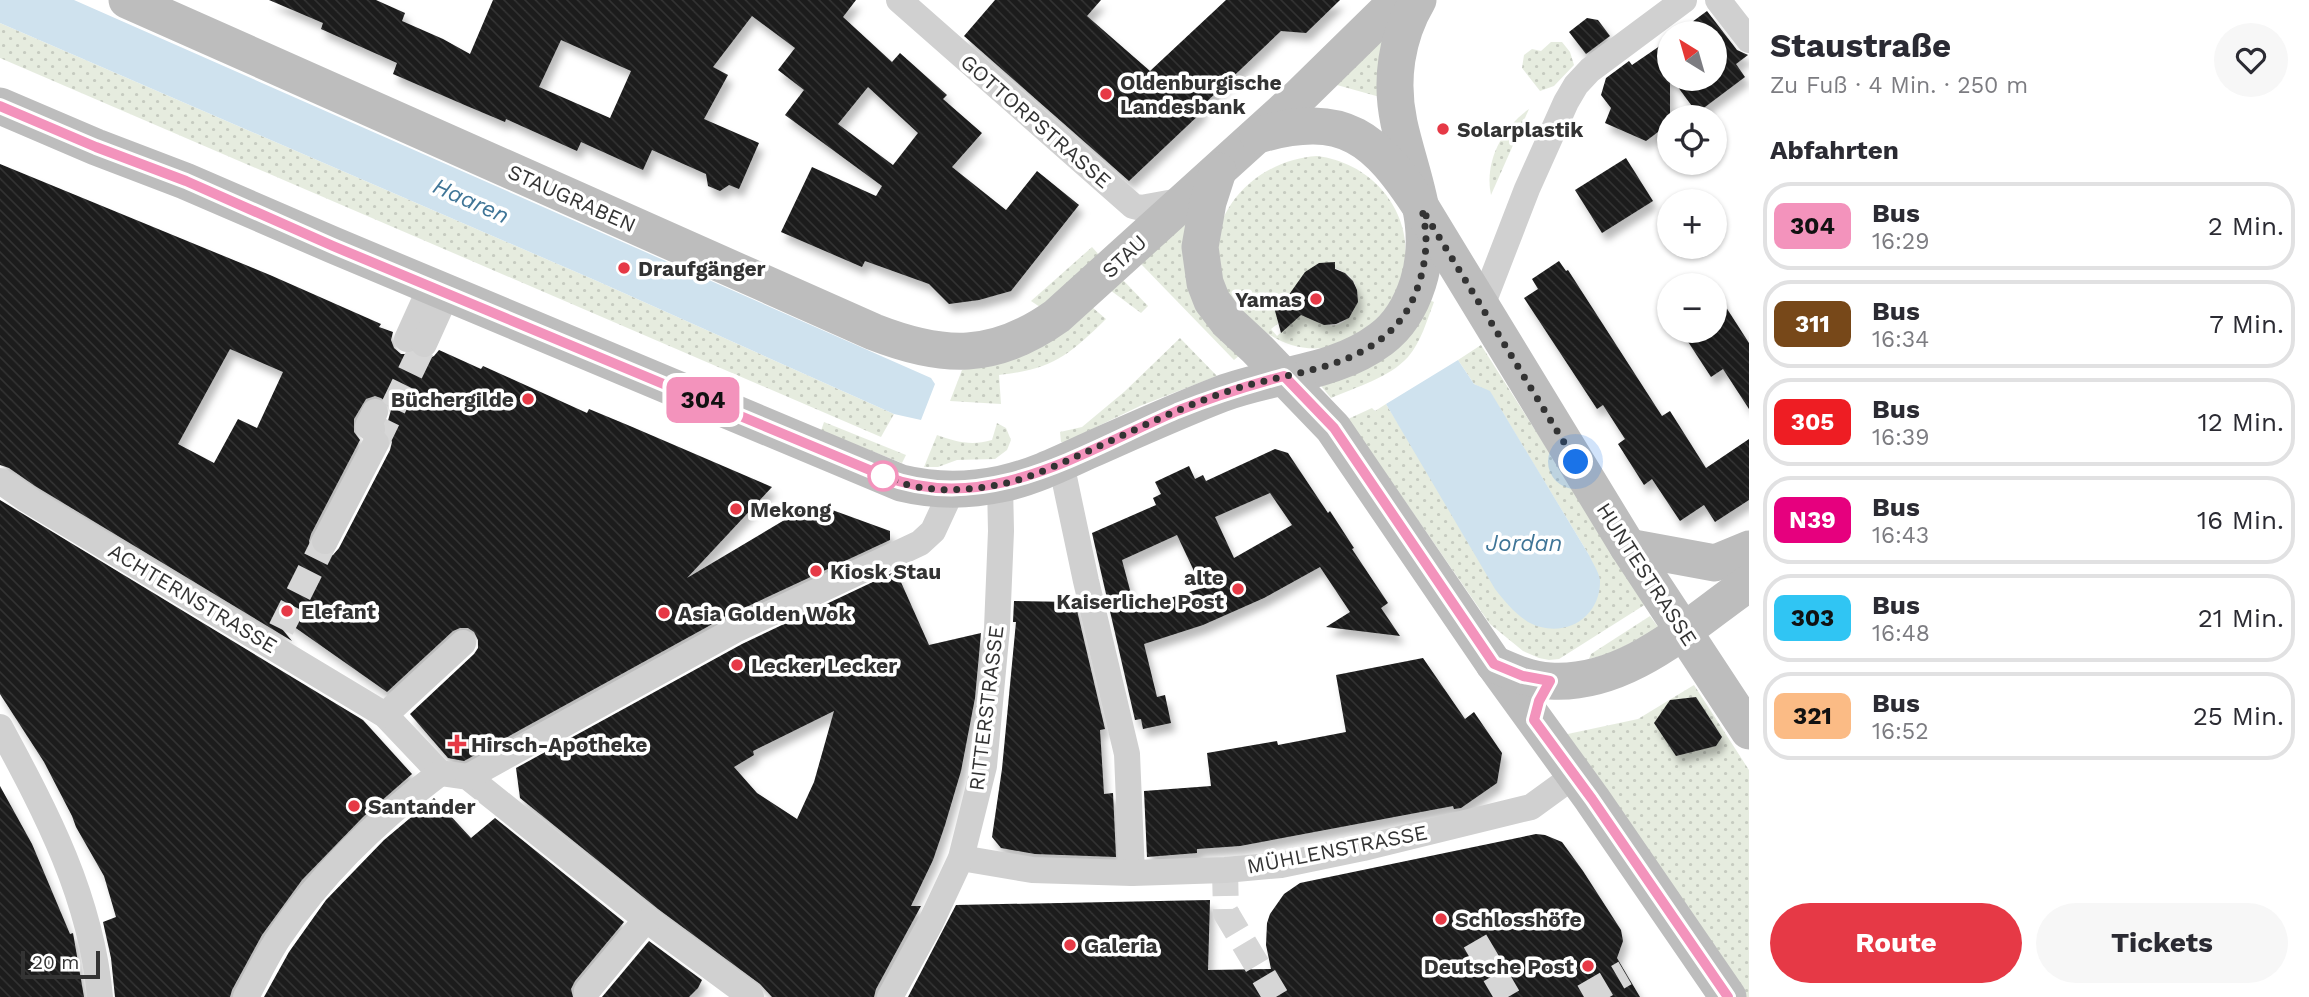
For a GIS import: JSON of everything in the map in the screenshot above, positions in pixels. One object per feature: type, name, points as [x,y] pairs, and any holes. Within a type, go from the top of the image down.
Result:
[{"type":"street","name":"STAUGRABEN","points":[[127,0],[902,343],[931,350],[965,352],[1025,335]]},
{"type":"street","name":"GOTTORPSTRASSE","points":[[899,0],[1133,206],[1141,208],[1185,200]]},
{"type":"street","name":"STAU","points":[[1025,335],[1042,327],[1067,307],[1257,135],[1398,0]]},
{"type":"street","points":[[0,106],[96,147],[186,181],[901,483],[952,490],[1000,484],[1061,463],[1224,393],[1355,355],[1382,339],[1397,324],[1408,309],[1424,262],[1426,240],[1422,209],[1399,119],[1397,84],[1397,52],[1404,25],[1418,0]]},
{"type":"street","points":[[1481,308],[1527,189],[1576,85],[1590,70],[1684,0]]},
{"type":"street","points":[[1718,0],[1749,40]]},
{"type":"street","name":"HUNTESTRASSE","points":[[1257,135],[1286,127],[1314,125],[1349,132],[1385,157],[1422,209],[1628,547],[1749,731]]},
{"type":"street","points":[[1218,170],[1200,247],[1205,284],[1212,301],[1227,322],[1334,428],[1494,664],[1575,775],[1728,997]]},
{"type":"street","points":[[416,342],[439,290]]},
{"type":"street","points":[[326,541],[374,428]]},
{"type":"street","points":[[1061,463],[1127,754],[1132,873]]},
{"type":"street","name":"ACHTERNSTRASSE","points":[[0,481],[26,499],[277,637],[386,715],[440,773]]},
{"type":"street","name":"RITTERSTRASSE","points":[[890,997],[930,924],[961,858],[984,766],[997,628],[1000,484]]},
{"type":"street","points":[[468,778],[735,630],[920,543],[933,531],[952,490]]},
{"type":"street","points":[[1628,547],[1715,563],[1749,549]]},
{"type":"street","points":[[1494,664],[1523,676],[1550,681],[1581,680],[1625,666],[1656,650],[1749,583]]},
{"type":"street","points":[[386,715],[463,643]]},
{"type":"street","points":[[0,727],[44,809],[74,876],[97,958],[100,997]]},
{"type":"street","points":[[246,997],[279,937],[316,887],[375,827],[440,773],[468,778],[648,922],[682,944],[718,989],[751,997]]},
{"type":"street","name":"MÜHLENSTRASSE","points":[[961,858],[1032,870],[1132,873],[1280,865],[1363,848],[1531,807],[1575,775]]},
{"type":"street","points":[[587,991],[639,928],[648,922]]},
{"type":"shaded area","points":[[0,23],[597,281],[894,414],[881,437],[0,58]]},
{"type":"shaded area","points":[[1384,33],[1387,99],[1337,85]]},
{"type":"shaded area","points":[[1551,42],[1562,42],[1570,52],[1574,65],[1554,86],[1540,91],[1522,68],[1524,55],[1532,49],[1541,51]]},
{"type":"shaded area","points":[[1529,109],[1491,195],[1490,170],[1497,147],[1511,126]]},
{"type":"shaded area","points":[[1317,156],[1340,161],[1360,171],[1377,185],[1391,202],[1400,221],[1405,242],[1405,265],[1391,305],[1380,319],[1366,330],[1333,346],[1318,348],[1288,344],[1261,329],[1225,289],[1217,264],[1217,241],[1223,219],[1235,199],[1251,182],[1270,169],[1293,160]],"holes":[[[1319,263],[1342,271],[1353,280],[1357,290],[1354,309],[1342,323],[1333,325],[1321,323],[1305,311],[1277,336],[1271,329],[1280,322],[1273,296],[1294,296],[1302,276]]]},
{"type":"shaded area","points":[[1188,218],[1240,355],[1234,360],[1140,263]]},
{"type":"shaded area","points":[[1092,247],[1100,256],[1040,307],[1031,301]]},
{"type":"shaded area","points":[[1122,279],[1148,306],[1141,313],[1110,290]]},
{"type":"shaded area","points":[[1429,300],[1434,302],[1420,338],[1408,357],[1382,376],[1331,398],[1317,381]]},
{"type":"shaded area","points":[[1092,307],[1106,319],[1081,343],[1047,364],[999,375],[1001,404],[950,401],[962,370],[998,363]]},
{"type":"shaded area","points":[[1180,338],[1217,376],[1140,406],[1061,442],[1060,432],[1082,427],[1124,392]]},
{"type":"shaded area","points":[[1481,345],[1646,604],[1559,659],[1539,658],[1523,651],[1490,624],[1348,419],[1372,408],[1375,411],[1386,404],[1407,438],[1589,555],[1490,392],[1474,384],[1458,360]]},
{"type":"shaded area","points":[[824,422],[906,455],[902,463],[821,431]]},
{"type":"shaded area","points":[[997,423],[1006,428],[1011,440],[1007,450],[995,459],[957,460],[938,467],[924,467],[937,435],[964,442],[984,442],[992,440]]},
{"type":"shaded area","points":[[1650,616],[1659,628],[1611,653],[1589,659],[1591,654]]},
{"type":"shaded area","points":[[1694,685],[1749,770],[1749,997],[1744,997],[1563,735],[1638,719]]},
{"type":"water","name":"Haaren","points":[[0,0],[74,0],[931,378],[935,384],[921,420],[894,414],[597,281],[0,23]]},
{"type":"water","name":"Jordan","points":[[1458,360],[1474,384],[1490,391],[1597,570],[1600,580],[1596,602],[1582,619],[1574,624],[1552,629],[1534,625],[1515,612],[1504,600],[1386,404]]},
{"type":"building","points":[[269,0],[376,0],[405,13],[402,21],[470,54],[493,0],[856,0],[843,17],[892,62],[900,53],[947,95],[943,99],[982,133],[952,167],[1006,210],[1037,171],[1079,205],[1011,291],[979,300],[949,304],[929,284],[865,261],[862,267],[781,232],[812,167],[876,196],[882,186],[785,115],[804,90],[778,70],[795,48],[752,16],[713,67],[728,75],[704,119],[759,143],[739,189],[729,185],[720,191],[708,186],[706,174],[652,150],[643,170],[581,142],[577,151],[506,119],[505,122],[467,106],[393,74],[397,63],[321,29],[323,23]],"holes":[[[561,40],[631,71],[610,118],[539,87]],[[868,87],[918,133],[893,165],[838,124]]]},
{"type":"building","name":"Oldenburgische Landesbank","points":[[995,0],[1101,0],[1087,16],[1150,71],[1226,0],[1340,0],[1306,33],[1281,31],[1200,108],[1203,111],[1129,181],[964,36]]},
{"type":"building","points":[[1707,11],[1715,21],[1693,21]]},
{"type":"building","points":[[1587,18],[1598,20],[1610,36],[1586,54],[1569,32]]},
{"type":"building","points":[[1727,37],[1737,50],[1748,55],[1736,64],[1745,77],[1727,90]]},
{"type":"building","points":[[1657,48],[1657,91],[1670,91],[1670,105],[1657,105],[1657,133],[1646,141],[1605,123],[1611,108],[1601,95],[1606,78],[1629,61],[1632,65]]},
{"type":"building","points":[[1681,91],[1726,91],[1708,105],[1691,105]]},
{"type":"building","points":[[1626,158],[1653,201],[1602,233],[1575,190]]},
{"type":"building","points":[[0,164],[270,275],[381,324],[379,327],[393,332],[391,340],[394,348],[401,354],[412,354],[418,359],[426,360],[439,350],[481,369],[483,366],[587,413],[589,409],[772,487],[687,578],[813,503],[890,531],[890,540],[727,616],[464,761],[448,758],[410,714],[474,654],[478,648],[478,640],[468,628],[453,631],[387,692],[283,619],[278,624],[292,641],[0,465]],"holes":[[[230,349],[283,372],[257,428],[238,419],[214,463],[178,444]],[[375,396],[388,403],[391,410],[387,424],[387,432],[392,442],[390,450],[339,548],[333,555],[318,555],[311,549],[311,534],[360,440],[354,432],[354,419],[366,399]]]},
{"type":"building","points":[[1559,261],[1566,271],[1568,270],[1662,416],[1670,411],[1706,468],[1749,439],[1749,500],[1715,522],[1704,505],[1680,521],[1652,479],[1644,485],[1618,444],[1625,439],[1603,405],[1597,409],[1524,298],[1538,289],[1532,279]]},
{"type":"building","name":"Yamas","points":[[1335,262],[1335,269],[1345,273],[1357,290],[1358,302],[1349,318],[1336,324],[1324,325],[1301,315],[1281,333],[1271,296],[1288,296],[1305,272],[1319,263]]},
{"type":"building","points":[[1727,309],[1749,343],[1749,409],[1723,369],[1711,377],[1689,343],[1727,343]]},
{"type":"building","name":"alte Kaiserliche Post","points":[[1275,449],[1288,453],[1328,513],[1330,511],[1388,603],[1381,608],[1400,636],[1326,627],[1350,612],[1320,567],[1264,598],[1203,625],[1144,644],[1157,697],[1165,695],[1171,723],[1143,729],[1141,719],[1135,720],[1092,533],[1156,505],[1153,498],[1161,494],[1155,482],[1189,466],[1195,479],[1203,475],[1206,481]],"holes":[[[1270,493],[1292,525],[1234,558],[1215,517]],[[1177,535],[1202,588],[1135,609],[1122,560]]]},
{"type":"building","points":[[0,500],[363,720],[412,774],[363,817],[302,880],[262,935],[230,997],[115,997],[111,958],[103,922],[116,917],[104,876],[44,762],[0,694]]},
{"type":"building","points":[[896,571],[929,645],[981,633],[975,698],[961,771],[933,860],[911,906],[921,906],[874,997],[772,997],[760,984],[658,909],[520,798],[516,768],[742,644]],"holes":[[[834,711],[814,782],[797,819],[757,793],[734,767],[754,755],[753,751]]]},
{"type":"building","points":[[1014,601],[1075,602],[1105,729],[1100,730],[1104,794],[1113,793],[1116,857],[1035,854],[1001,848],[992,837],[1002,769],[1016,622],[1013,622]]},
{"type":"building","points":[[1423,658],[1465,719],[1474,712],[1502,753],[1497,783],[1461,808],[1454,809],[1453,806],[1240,846],[1197,849],[1197,853],[1147,857],[1144,791],[1211,786],[1207,753],[1277,741],[1278,745],[1346,732],[1336,675]]},
{"type":"building","points":[[1696,697],[1722,737],[1716,746],[1676,756],[1654,723],[1670,700]]},
{"type":"building","points":[[0,786],[32,844],[70,934],[73,933],[84,997],[0,997]]},
{"type":"building","points":[[434,798],[471,838],[495,818],[624,922],[575,981],[571,989],[573,997],[264,997],[289,952],[326,900],[384,840]]},
{"type":"building","name":"Schlosshöfe","points":[[1536,834],[1562,842],[1621,930],[1623,941],[1617,958],[1640,997],[908,997],[956,905],[1210,900],[1208,970],[1271,969],[1266,945],[1270,914],[1284,894],[1300,883]]},
{"type":"building","points":[[649,941],[702,980],[698,988],[689,997],[602,997]]},
{"type":"tunnel","points":[[376,443],[424,344]]},
{"type":"tunnel","points":[[281,629],[325,541]]},
{"type":"tunnel","points":[[1225,870],[1226,913],[1276,997]]},
{"type":"tunnel","points":[[1475,941],[1508,997]]},
{"type":"tunnel","points":[[1584,997],[1625,973]]},
{"type":"bus line","name":"304","points":[[0,106],[96,147],[186,181],[333,246],[884,476],[914,486],[952,490],[1007,482],[1061,463],[1224,393],[1284,376],[1334,428],[1494,664],[1523,676],[1550,681],[1539,701],[1534,720],[1592,799],[1728,997]]},
{"type":"place","name":"Oldenburgische Landesbank","points":[[1106,94]]},
{"type":"place","name":"Solarplastik","points":[[1443,129]]},
{"type":"place","name":"Draufgänger","points":[[624,268]]},
{"type":"place","name":"Yamas","points":[[1316,299]]},
{"type":"place","name":"Büchergilde","points":[[528,399]]},
{"type":"place","name":"Mekong","points":[[736,509]]},
{"type":"place","name":"Kiosk Stau","points":[[816,571]]},
{"type":"place","name":"alte Kaiserliche Post","points":[[1238,589]]},
{"type":"place","name":"Elefant","points":[[287,611]]},
{"type":"place","name":"Asia Golden Wok","points":[[664,613]]},
{"type":"place","name":"Lecker Lecker","points":[[737,665]]},
{"type":"place","name":"Hirsch-Apotheke","points":[[457,744]]},
{"type":"place","name":"Santander","points":[[354,806]]},
{"type":"place","name":"Schlosshöfe","points":[[1441,919]]},
{"type":"place","name":"Galeria","points":[[1070,945]]},
{"type":"place","name":"Deutsche Post","points":[[1588,966]]},
{"type":"route","points":[[883,476],[901,483],[933,489],[952,490],[1000,484],[1061,463],[1224,393],[1355,355],[1382,339],[1408,309],[1424,262],[1426,240],[1422,209],[1576,462]]}]
